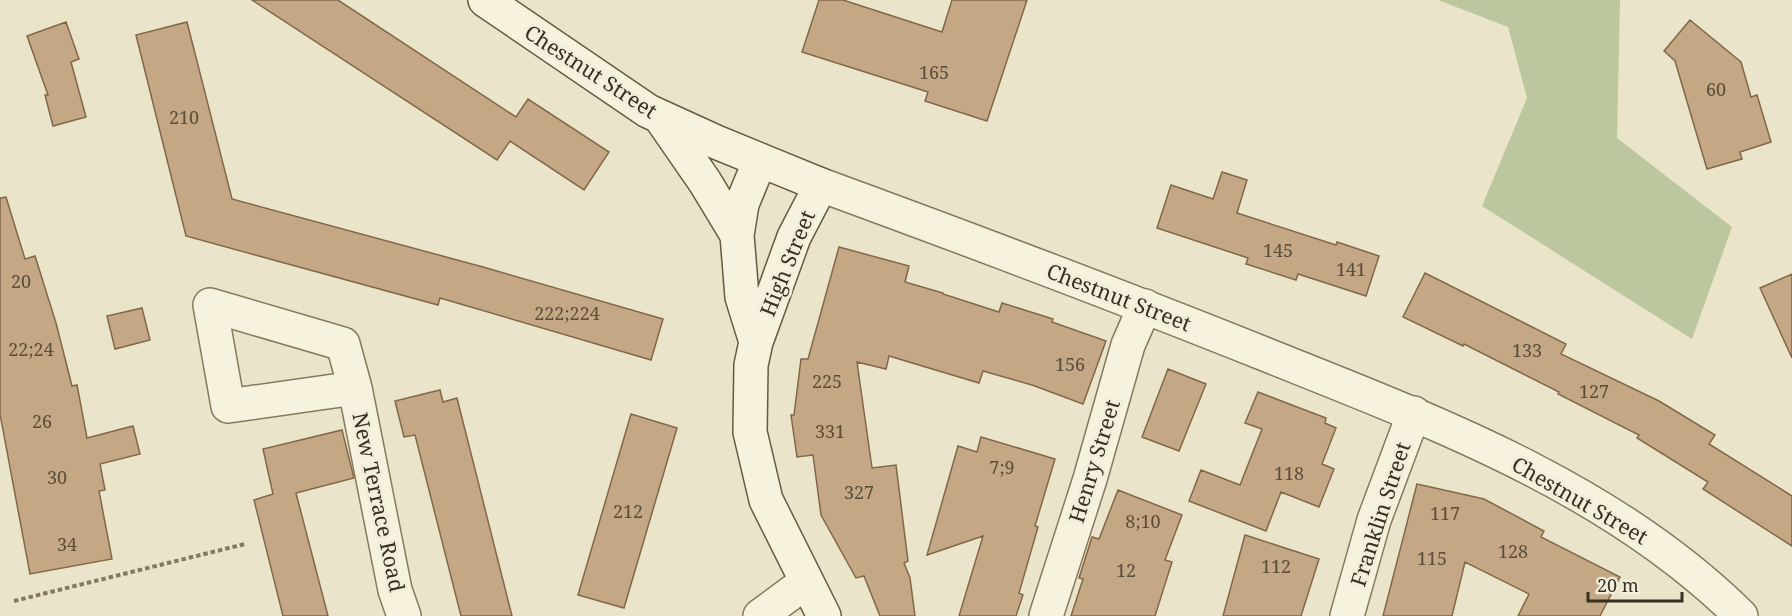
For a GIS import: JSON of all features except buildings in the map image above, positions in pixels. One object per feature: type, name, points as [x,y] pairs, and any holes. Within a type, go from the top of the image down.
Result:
[{"type":"street","name":"Chestnut Street","points":[[484,0],[660,117],[821,185],[1144,306],[1414,413],[1560,483],[1664,548],[1741,616]]},
{"type":"street","points":[[660,117],[705,182],[737,235]]},
{"type":"street","name":"High Street","points":[[756,342],[742,297],[737,235],[742,204],[760,160]]},
{"type":"street","name":"High Street","points":[[821,185],[794,237],[756,342],[751,365],[750,432],[766,500],[824,616]]},
{"type":"street","name":"New Terrace Road","points":[[356,388],[228,406],[210,305],[343,344],[356,388],[395,590],[404,616]]},
{"type":"street","name":"Henry Street","points":[[1046,616],[1090,479],[1128,345],[1144,306]]},
{"type":"street","name":"Franklin Street","points":[[1347,616],[1374,520],[1414,413]]},
{"type":"street","points":[[760,616],[806,582]]},
{"type":"path","points":[[14,601],[245,544]]},
{"type":"green space","points":[[1438,0],[1620,0],[1617,138],[1732,227],[1692,339],[1482,206],[1527,98],[1508,27]]}]
